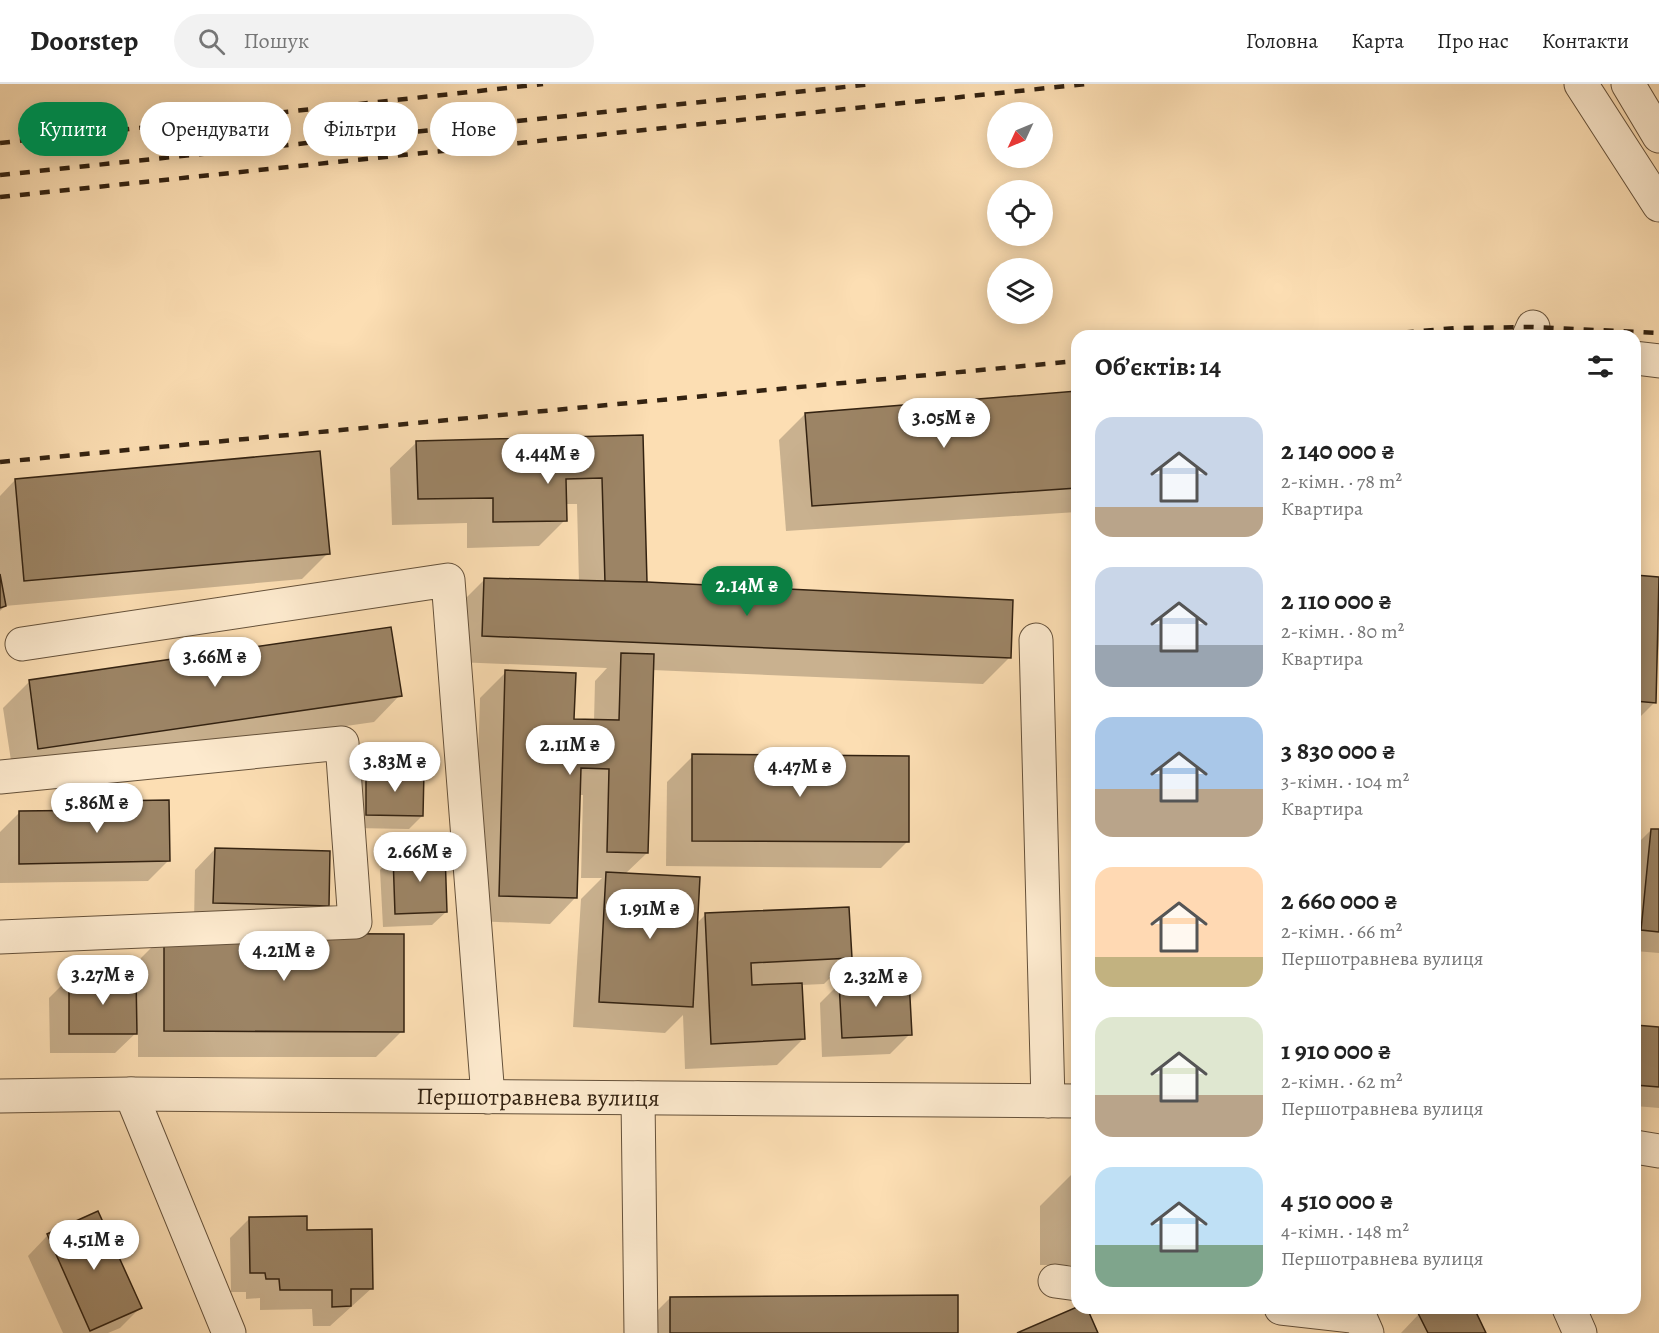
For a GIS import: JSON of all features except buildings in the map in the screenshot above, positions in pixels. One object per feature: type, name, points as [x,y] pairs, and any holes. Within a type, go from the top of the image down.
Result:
[{"type":"street","points":[[1581,84],[1659,205]]},
{"type":"street","points":[[1628,84],[1659,136]]},
{"type":"street","points":[[1641,359],[1659,361]]},
{"type":"street","points":[[22,644],[448,580],[488,1097]]},
{"type":"street","points":[[1036,640],[1063,1101]]},
{"type":"street","points":[[0,777],[342,743],[355,922],[0,937]]},
{"type":"street","points":[[131,1094],[229,1333]]},
{"type":"street","name":"Першотравнева вулиця","points":[[0,1096],[131,1094],[1063,1101]]},
{"type":"street","points":[[638,1098],[640,1333]]},
{"type":"street","points":[[1641,1148],[1659,1151]]},
{"type":"street","points":[[1326,1314],[1363,1319]]},
{"type":"street","points":[[1572,1314],[1580,1333]]},
{"type":"railway","points":[[0,143],[543,84]]},
{"type":"railway","points":[[0,175],[873,84]]},
{"type":"railway","points":[[0,197],[1086,84]]},
{"type":"railway","points":[[1432,330],[1533,327],[1596,330]]},
{"type":"railway","points":[[1641,332],[1659,333]]},
{"type":"railway","points":[[0,462],[1071,362]]}]
